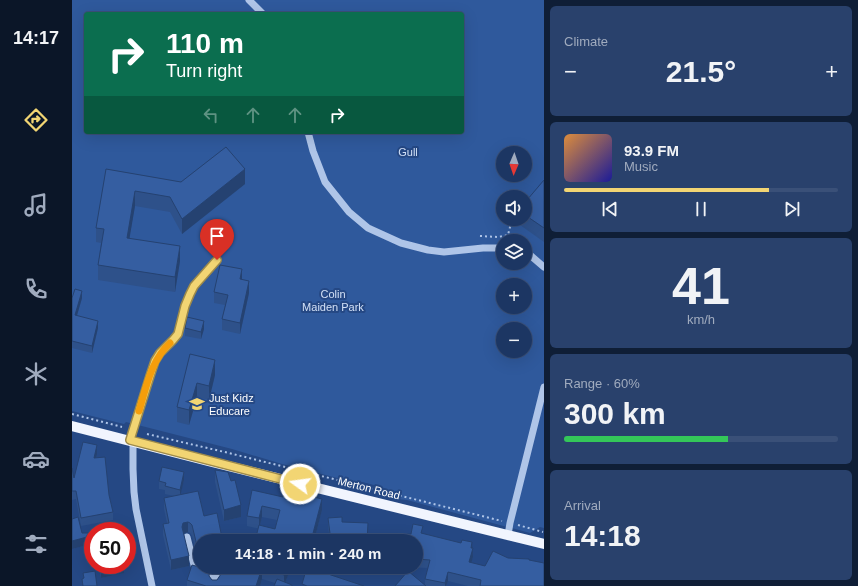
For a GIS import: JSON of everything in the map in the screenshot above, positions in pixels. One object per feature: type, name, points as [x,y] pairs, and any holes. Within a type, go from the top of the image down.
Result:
[{"type":"main road","name":"Merton Road","points":[[72,426],[544,544]]},
{"type":"street","points":[[249,0],[261,12]]},
{"type":"street","points":[[309,134],[313,151],[326,182],[349,212],[368,228],[401,243],[428,250],[444,252],[496,248]]},
{"type":"street","points":[[532,257],[544,267]]},
{"type":"street","points":[[152,586],[134,492],[133,430],[155,361],[160,353],[178,334],[185,306],[194,286],[217,260]]},
{"type":"street","points":[[508,535],[544,387]]},
{"type":"street","points":[[187,537],[195,569],[216,578]]},
{"type":"street","points":[[214,586],[217,574]]},
{"type":"path","points":[[480,236],[498,237],[508,235],[510,226]]},
{"type":"path","points":[[72,414],[544,532]]},
{"type":"green space","name":"Colin Maiden Park","points":[[72,0],[544,0],[544,528],[540,527],[530,533],[407,500],[396,499],[379,492],[378,486],[358,481],[357,483],[282,464],[232,449],[126,422],[124,424],[72,411]]},
{"type":"building","points":[[226,147],[245,169],[182,219],[170,197],[135,191],[127,238],[180,246],[175,277],[98,265],[104,229],[96,228],[106,169],[181,182]]},
{"type":"building","points":[[544,180],[544,228],[532,220],[532,194]]},
{"type":"building","points":[[220,265],[242,269],[240,279],[249,281],[240,323],[222,319],[228,295],[214,292]]},
{"type":"building","points":[[75,289],[82,291],[75,315],[98,321],[92,346],[72,341],[72,298]]},
{"type":"building","points":[[187,317],[204,321],[201,332],[185,328]]},
{"type":"building","points":[[190,354],[215,360],[209,386],[197,383],[189,410],[177,407]]},
{"type":"building","points":[[83,442],[97,445],[94,458],[105,457],[109,495],[113,512],[81,518],[76,491],[72,491],[72,468],[74,478]]},
{"type":"building","points":[[162,467],[184,472],[180,490],[165,486],[166,483],[159,481]]},
{"type":"building","points":[[215,470],[228,472],[231,481],[235,480],[241,505],[224,510]]},
{"type":"building","points":[[252,490],[283,497],[285,490],[322,499],[313,534],[257,534],[259,525],[275,529],[280,510],[262,506],[259,518],[247,516]]},
{"type":"building","points":[[198,491],[204,516],[217,513],[221,534],[194,534],[190,523],[183,523],[182,527],[189,556],[171,560],[163,524],[169,523],[164,498]]},
{"type":"building","points":[[78,517],[82,533],[84,533],[84,538],[72,541],[72,519]]},
{"type":"building","points":[[342,517],[342,522],[368,523],[367,534],[330,534],[328,518]]},
{"type":"building","points":[[413,524],[423,526],[421,533],[461,543],[462,540],[472,542],[471,548],[473,548],[469,562],[485,566],[493,551],[508,558],[529,559],[544,563],[544,586],[480,586],[481,580],[448,572],[445,583],[425,579],[430,560],[423,560],[423,534],[411,534]]},
{"type":"building","points":[[192,565],[193,574],[209,574],[212,580],[217,580],[221,574],[260,574],[256,586],[206,586],[187,580]]},
{"type":"building","points":[[83,573],[95,574],[97,586],[83,586]]},
{"type":"building","points":[[305,574],[328,574],[364,586],[307,586],[302,584]]},
{"type":"building","points":[[405,574],[412,574],[426,586],[395,586]]},
{"type":"building","points":[[277,579],[292,585],[292,586],[274,586]]},
{"type":"slow traffic","points":[[139,411],[155,361],[164,348],[170,343]]},
{"type":"place","name":"Just Kidz Educare","points":[[197,404]]},
{"type":"route","points":[[217,260],[194,286],[185,306],[178,334],[164,348],[155,361],[130,440],[300,484]]},
{"type":"park label","name":"Gull","points":[[408,152]]}]
